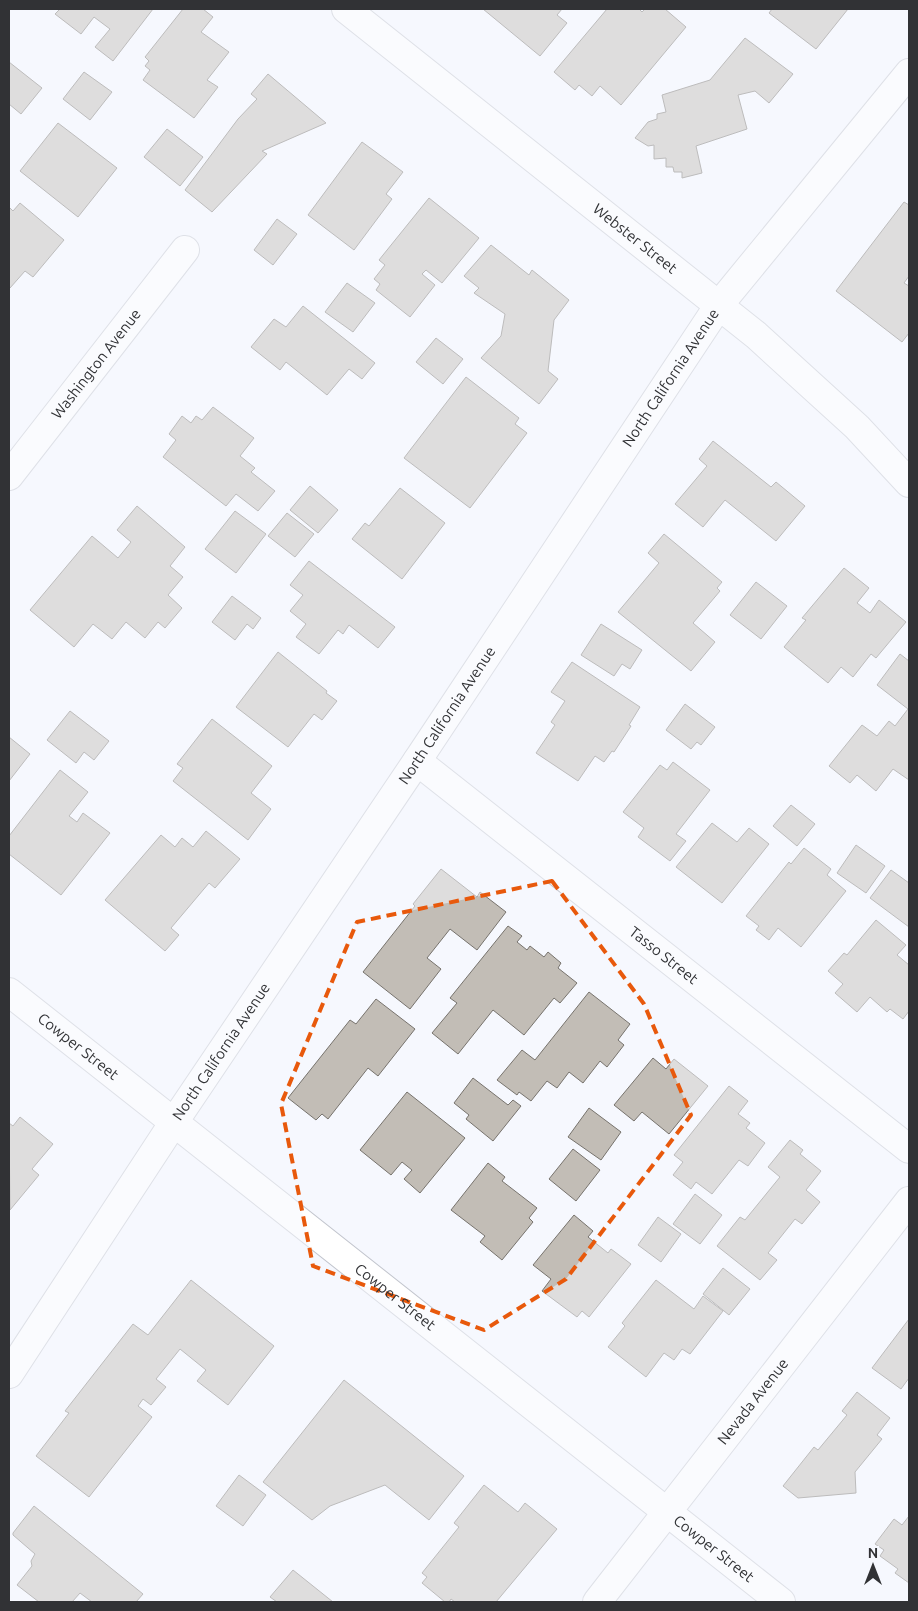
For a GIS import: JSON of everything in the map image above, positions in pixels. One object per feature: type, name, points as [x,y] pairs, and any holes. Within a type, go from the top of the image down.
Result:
[{"type":"street","name":"Webster Street","points":[[346,9],[719,305],[818,389],[858,427],[909,483]]},
{"type":"street","name":"North California Avenue","points":[[9,1374],[174,1122],[417,761],[719,305],[909,73]]},
{"type":"street","name":"Washington Avenue","points":[[9,476],[185,250]]},
{"type":"street","name":"Tasso Street","points":[[417,761],[909,1149]]},
{"type":"street","name":"Cowper Street","points":[[9,992],[782,1602]]},
{"type":"street","name":"Nevada Avenue","points":[[597,1602],[909,1201]]},
{"type":"highlighted area","points":[[552,881],[644,1004],[691,1115],[566,1279],[484,1330],[313,1266],[281,1104],[357,922]]},
{"type":"building","points":[[60,9],[153,9],[113,61],[95,47],[110,29],[94,17],[81,34],[55,14]]},
{"type":"building","points":[[183,9],[203,9],[213,17],[201,32],[229,52],[207,80],[218,87],[194,118],[143,80],[150,70],[145,66],[149,61],[145,57]]},
{"type":"building","points":[[483,9],[562,9],[557,15],[567,23],[540,56]]},
{"type":"building","points":[[607,9],[639,9],[642,12],[645,9],[665,9],[686,27],[621,105],[600,86],[592,96],[579,85],[575,90],[554,72]]},
{"type":"building","points":[[772,9],[848,9],[816,49],[769,13]]},
{"type":"building","points":[[745,38],[793,74],[769,103],[755,91],[738,95],[747,129],[696,146],[702,173],[682,178],[682,172],[674,172],[673,167],[666,167],[666,158],[654,159],[654,145],[648,146],[635,138],[648,122],[657,119],[657,114],[666,112],[662,95],[710,80]]},
{"type":"building","points":[[9,62],[42,88],[21,114],[9,104]]},
{"type":"building","points":[[84,72],[112,92],[90,120],[63,99]]},
{"type":"building","points":[[268,74],[326,123],[262,151],[267,154],[212,212],[185,190],[238,119],[257,99],[251,94]]},
{"type":"building","points":[[58,123],[117,168],[78,217],[20,171]]},
{"type":"building","points":[[167,129],[203,157],[180,186],[144,157]]},
{"type":"building","points":[[362,142],[403,172],[386,194],[392,199],[354,250],[308,215]]},
{"type":"building","points":[[429,198],[479,238],[442,283],[426,270],[422,274],[435,285],[410,317],[376,290],[380,284],[374,279],[385,265],[379,260]]},
{"type":"building","points":[[904,202],[909,205],[909,276],[904,283],[909,286],[909,333],[902,342],[836,291]]},
{"type":"building","points":[[20,203],[64,240],[33,277],[25,271],[10,288],[9,207],[13,211]]},
{"type":"building","points":[[277,219],[297,234],[273,265],[254,250]]},
{"type":"building","points":[[491,245],[529,275],[532,270],[569,300],[554,320],[548,371],[558,379],[539,404],[481,358],[501,336],[505,314],[474,293],[479,288],[464,276]]},
{"type":"building","points":[[347,283],[375,303],[353,332],[325,312]]},
{"type":"building","points":[[303,306],[375,363],[362,379],[349,369],[327,395],[286,362],[280,370],[251,347],[274,319],[286,327]]},
{"type":"building","points":[[436,338],[463,359],[443,384],[416,362]]},
{"type":"building","points":[[466,377],[519,418],[515,424],[527,433],[470,508],[404,458]]},
{"type":"building","points":[[213,407],[254,438],[240,456],[255,468],[251,472],[275,491],[258,511],[236,494],[226,506],[163,457],[176,440],[169,434],[182,416],[191,423],[196,416],[202,420]]},
{"type":"building","points":[[713,441],[771,487],[776,482],[805,506],[776,541],[725,500],[703,527],[675,504],[707,466],[699,459]]},
{"type":"building","points":[[310,486],[338,510],[318,533],[290,510]]},
{"type":"building","points":[[400,488],[445,523],[402,579],[352,539],[365,523],[369,526]]},
{"type":"building","points":[[137,506],[185,547],[170,566],[183,577],[168,595],[182,608],[165,628],[158,622],[145,638],[126,622],[112,639],[93,624],[74,647],[30,610],[92,536],[118,558],[131,542],[117,530]]},
{"type":"building","points":[[235,511],[266,534],[236,573],[205,549]]},
{"type":"building","points":[[287,513],[314,534],[295,557],[268,536]]},
{"type":"building","points":[[664,534],[722,582],[717,588],[720,591],[693,623],[715,642],[691,671],[618,612],[659,563],[648,553]]},
{"type":"building","points":[[309,561],[395,627],[378,648],[349,625],[343,634],[338,630],[319,654],[296,637],[306,624],[290,611],[303,595],[290,585]]},
{"type":"building","points":[[844,568],[869,588],[857,603],[870,613],[879,600],[906,622],[876,658],[871,654],[853,677],[841,667],[828,683],[784,647],[806,620],[802,618]]},
{"type":"building","points":[[756,582],[787,606],[761,639],[730,615]]},
{"type":"building","points":[[232,596],[261,618],[253,629],[247,624],[235,640],[212,622]]},
{"type":"building","points":[[601,624],[642,650],[630,669],[622,664],[614,676],[581,655]]},
{"type":"building","points":[[278,652],[337,701],[322,720],[314,714],[288,747],[236,707]]},
{"type":"building","points":[[900,654],[909,661],[909,780],[893,769],[876,791],[857,775],[850,783],[829,766],[862,725],[877,736],[889,721],[895,726],[908,709],[877,685]]},
{"type":"building","points":[[572,662],[640,707],[629,725],[631,726],[614,752],[612,751],[604,762],[595,756],[578,781],[536,753],[555,725],[551,722],[565,701],[551,692]]},
{"type":"building","points":[[685,704],[715,727],[701,745],[697,742],[691,749],[666,730]]},
{"type":"building","points":[[70,711],[109,741],[94,760],[84,752],[76,763],[47,740]]},
{"type":"building","points":[[212,719],[272,766],[251,793],[271,809],[248,840],[173,781],[183,768],[177,764]]},
{"type":"building","points":[[9,737],[30,754],[9,781]]},
{"type":"building","points":[[673,762],[710,790],[676,834],[686,841],[670,861],[638,837],[644,828],[623,812],[660,765],[667,770]]},
{"type":"building","points":[[60,770],[88,792],[69,816],[77,822],[83,813],[110,833],[61,895],[9,854],[9,836]]},
{"type":"building","points":[[791,805],[815,824],[797,846],[773,826]]},
{"type":"building","points":[[712,823],[737,842],[749,828],[769,844],[722,903],[676,867]]},
{"type":"building","points":[[206,831],[240,859],[215,888],[209,883],[171,928],[179,935],[165,951],[105,900],[161,835],[175,847],[182,838],[193,847]]},
{"type":"building","points":[[856,845],[885,866],[866,893],[837,873]]},
{"type":"building","points":[[804,848],[831,869],[827,875],[846,891],[801,947],[778,928],[769,940],[756,930],[759,926],[746,916],[789,862],[791,864]]},
{"type":"building","points":[[441,869],[477,897],[480,892],[506,912],[477,950],[450,929],[427,958],[441,969],[410,1009],[363,972],[415,906],[413,904]]},
{"type":"building","points":[[891,870],[909,883],[909,927],[870,898]]},
{"type":"building","points":[[876,920],[906,945],[897,955],[909,965],[909,1011],[903,1019],[890,1009],[887,1012],[870,997],[857,1012],[835,993],[843,984],[828,971],[844,953],[847,955]]},
{"type":"building","points":[[508,926],[522,936],[517,942],[527,950],[530,946],[544,957],[548,952],[561,963],[558,968],[577,983],[560,1003],[554,998],[524,1035],[493,1010],[458,1054],[432,1033],[457,1003],[450,998]]},
{"type":"building","points":[[589,992],[630,1024],[618,1040],[624,1045],[607,1067],[600,1061],[583,1083],[569,1072],[557,1088],[547,1081],[531,1101],[519,1092],[517,1095],[497,1080],[522,1050],[535,1060]]},
{"type":"building","points":[[376,999],[415,1029],[378,1076],[368,1068],[328,1119],[322,1114],[316,1120],[288,1098],[350,1020],[356,1024]]},
{"type":"building","points":[[653,1058],[666,1069],[674,1059],[708,1086],[669,1134],[642,1112],[634,1121],[614,1105]]},
{"type":"building","points":[[473,1078],[508,1105],[513,1100],[521,1106],[493,1141],[466,1119],[469,1115],[454,1103]]},
{"type":"building","points":[[729,1086],[748,1101],[738,1114],[750,1123],[746,1128],[765,1143],[748,1166],[739,1160],[712,1194],[696,1182],[691,1189],[673,1175],[683,1162],[674,1155]]},
{"type":"building","points":[[407,1092],[465,1138],[420,1193],[404,1179],[412,1170],[402,1162],[391,1175],[360,1150]]},
{"type":"building","points":[[589,1108],[621,1132],[601,1160],[568,1137]]},
{"type":"building","points":[[20,1117],[53,1144],[32,1169],[39,1175],[10,1210],[9,1123],[13,1126]]},
{"type":"building","points":[[790,1140],[803,1150],[800,1154],[821,1171],[806,1190],[820,1202],[802,1224],[795,1219],[768,1253],[777,1260],[760,1280],[717,1246],[740,1217],[745,1220],[780,1177],[768,1167]]},
{"type":"building","points":[[573,1149],[600,1170],[576,1201],[549,1179]]},
{"type":"building","points":[[488,1163],[505,1177],[502,1181],[537,1208],[529,1218],[533,1222],[502,1260],[480,1242],[485,1236],[451,1210]]},
{"type":"building","points":[[695,1194],[722,1215],[700,1244],[673,1224]]},
{"type":"building","points":[[574,1215],[593,1231],[588,1237],[608,1253],[611,1249],[631,1264],[589,1317],[582,1311],[577,1317],[542,1291],[551,1279],[533,1265]]},
{"type":"building","points":[[658,1217],[681,1234],[661,1262],[638,1245]]},
{"type":"building","points":[[723,1268],[750,1289],[729,1315],[703,1294]]},
{"type":"building","points":[[191,1280],[274,1346],[228,1405],[197,1381],[206,1370],[180,1349],[156,1379],[166,1387],[151,1405],[143,1399],[138,1406],[152,1417],[89,1497],[36,1456],[69,1413],[65,1411],[133,1324],[148,1335]]},
{"type":"building","points":[[656,1280],[694,1309],[703,1296],[723,1311],[690,1354],[682,1349],[674,1360],[664,1353],[646,1377],[608,1347],[625,1326],[622,1323]]},
{"type":"building","points":[[909,1319],[909,1378],[901,1389],[872,1368]]},
{"type":"building","points":[[344,1380],[464,1476],[429,1520],[385,1485],[330,1506],[312,1520],[263,1482]]},
{"type":"building","points":[[857,1392],[890,1418],[877,1435],[882,1439],[855,1472],[856,1493],[798,1498],[783,1486],[814,1447],[818,1450],[847,1415],[842,1411]]},
{"type":"building","points":[[239,1475],[266,1495],[243,1526],[216,1506]]},
{"type":"building","points":[[484,1485],[518,1512],[525,1503],[557,1529],[496,1602],[455,1602],[451,1599],[449,1602],[445,1602],[422,1583],[427,1577],[422,1573],[459,1527],[454,1523]]},
{"type":"building","points":[[34,1506],[143,1594],[136,1602],[92,1602],[80,1593],[72,1602],[39,1602],[17,1585],[32,1566],[31,1561],[35,1554],[13,1533]]},
{"type":"building","points":[[909,1516],[909,1583],[895,1573],[898,1569],[880,1556],[884,1550],[875,1544],[894,1519],[902,1525]]},
{"type":"building","points":[[293,1570],[333,1602],[277,1602],[270,1597]]}]
